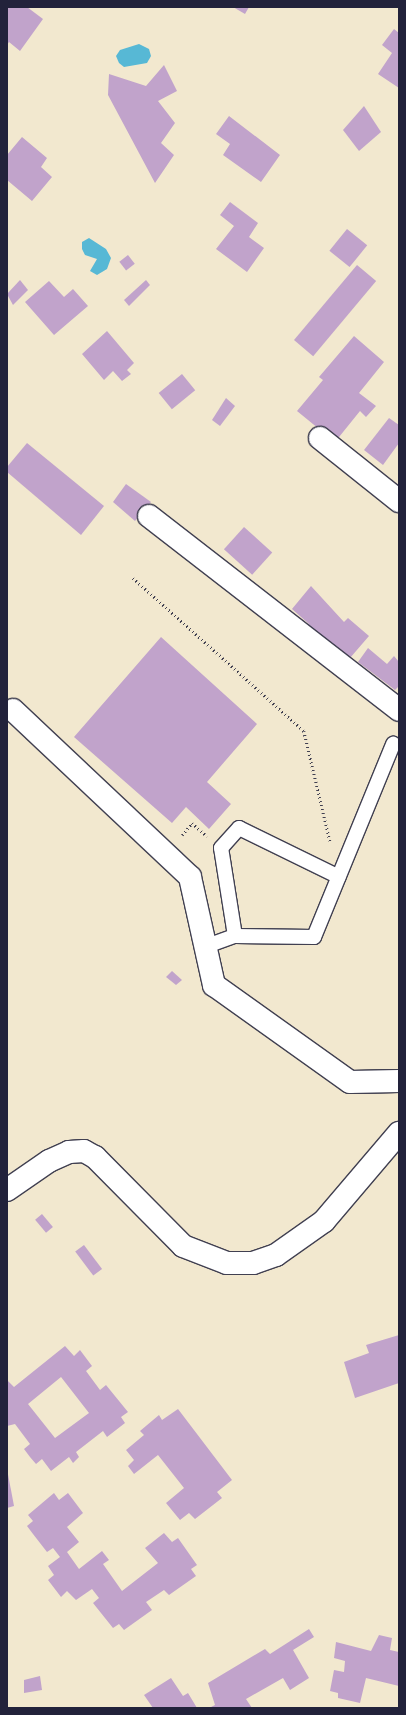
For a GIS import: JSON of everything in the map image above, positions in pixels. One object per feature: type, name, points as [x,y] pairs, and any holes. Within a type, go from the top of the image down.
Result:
[{"type":"street","points":[[320,438],[399,501]]},
{"type":"street","points":[[149,516],[399,710]]},
{"type":"street","points":[[13,710],[190,877],[204,947],[214,985],[350,1082],[399,1081]]},
{"type":"street","points":[[7,1190],[49,1161],[69,1152],[84,1151],[95,1157],[183,1246],[227,1263],[253,1263],[288,1247],[324,1221],[399,1134]]},
{"type":"lane","points":[[204,947],[235,936],[314,937],[393,744]]},
{"type":"lane","points":[[235,936],[220,848],[239,828],[339,877]]},
{"type":"path","points":[[133,578],[304,731],[339,877]]},
{"type":"path","points":[[165,854],[192,823],[220,848]]},
{"type":"water","points":[[139,44],[149,49],[151,56],[147,63],[124,67],[119,63],[116,56],[120,50]]},
{"type":"water","points":[[89,238],[106,249],[111,258],[107,269],[97,275],[90,271],[97,259],[85,255],[82,249],[82,242]]},
{"type":"building","points":[[7,7],[27,7],[43,19],[20,51],[9,42],[7,45]]},
{"type":"building","points":[[233,7],[249,7],[245,14]]},
{"type":"building","points":[[394,29],[399,33],[399,88],[378,74],[392,53],[382,45]]},
{"type":"building","points":[[164,65],[177,91],[158,101],[175,123],[161,143],[174,155],[155,183],[108,95],[109,74],[146,86]]},
{"type":"building","points":[[364,106],[381,132],[359,151],[343,130]]},
{"type":"building","points":[[229,116],[280,155],[261,182],[223,155],[230,144],[216,134]]},
{"type":"building","points":[[22,137],[47,158],[41,167],[52,177],[32,201],[7,180],[7,155]]},
{"type":"building","points":[[230,202],[258,223],[249,237],[264,248],[247,272],[216,249],[234,226],[220,215]]},
{"type":"building","points":[[347,229],[367,245],[350,267],[329,251]]},
{"type":"building","points":[[128,255],[135,264],[126,270],[119,262]]},
{"type":"building","points":[[357,265],[376,281],[313,356],[294,340]]},
{"type":"building","points":[[20,280],[28,290],[13,305],[7,294]]},
{"type":"building","points":[[146,280],[150,285],[129,306],[124,300]]},
{"type":"building","points":[[49,281],[64,297],[73,289],[88,306],[54,335],[25,302]]},
{"type":"building","points":[[107,331],[134,363],[127,370],[131,374],[122,381],[113,371],[104,380],[82,354]]},
{"type":"building","points":[[354,336],[384,362],[359,393],[376,406],[366,417],[360,411],[335,442],[297,411],[323,380],[319,377]]},
{"type":"building","points":[[182,374],[195,390],[172,409],[159,393]]},
{"type":"building","points":[[226,398],[235,406],[220,426],[212,420]]},
{"type":"building","points":[[389,418],[399,425],[399,443],[383,465],[364,450]]},
{"type":"building","points":[[27,443],[104,506],[81,535],[7,472],[7,467]]},
{"type":"building","points":[[126,484],[151,502],[135,521],[113,502]]},
{"type":"building","points":[[244,527],[272,552],[252,575],[224,549]]},
{"type":"building","points":[[311,586],[344,622],[348,618],[369,636],[350,658],[306,628],[309,624],[292,609]]},
{"type":"building","points":[[161,637],[257,724],[207,782],[231,804],[209,829],[186,807],[172,823],[74,737]]},
{"type":"building","points":[[368,648],[387,664],[394,656],[399,662],[399,686],[395,690],[358,662]]},
{"type":"building","points":[[172,971],[182,980],[176,985],[166,977]]},
{"type":"building","points":[[42,1214],[53,1227],[46,1233],[35,1220]]},
{"type":"building","points":[[84,1245],[102,1269],[93,1276],[75,1252]]},
{"type":"building","points":[[399,1335],[399,1383],[355,1398],[344,1362],[369,1353],[366,1345]]},
{"type":"building","points":[[65,1346],[74,1356],[80,1350],[92,1366],[86,1371],[100,1390],[106,1385],[128,1412],[121,1417],[125,1423],[107,1437],[103,1431],[76,1452],[79,1457],[73,1463],[69,1457],[51,1471],[42,1459],[36,1464],[30,1457],[24,1449],[30,1444],[15,1424],[7,1426],[7,1380],[14,1387]],"holes":[[[61,1377],[89,1413],[55,1438],[28,1404]]]},
{"type":"building","points":[[178,1409],[232,1480],[217,1492],[222,1498],[195,1519],[189,1513],[180,1520],[166,1503],[184,1488],[158,1455],[134,1474],[128,1466],[134,1460],[126,1450],[144,1435],[140,1431],[159,1415],[162,1420]]},
{"type":"building","points":[[7,1469],[14,1506],[7,1508]]},
{"type":"building","points":[[54,1493],[59,1500],[68,1493],[83,1513],[67,1527],[79,1542],[67,1552],[79,1569],[102,1551],[109,1560],[103,1564],[122,1591],[158,1563],[145,1548],[164,1533],[172,1542],[178,1538],[197,1565],[191,1569],[196,1576],[169,1595],[164,1590],[146,1602],[152,1610],[124,1630],[119,1624],[113,1628],[93,1603],[99,1598],[92,1589],[76,1600],[67,1591],[61,1597],[48,1580],[54,1575],[48,1566],[60,1557],[53,1548],[47,1552],[27,1526],[33,1521],[28,1515]]},
{"type":"building","points":[[309,1629],[314,1637],[293,1650],[309,1678],[290,1690],[283,1678],[246,1699],[252,1708],[209,1708],[215,1705],[208,1683],[265,1649],[270,1654]]},
{"type":"building","points":[[379,1635],[392,1638],[390,1650],[399,1652],[399,1686],[366,1678],[360,1703],[338,1698],[338,1693],[330,1691],[334,1670],[344,1672],[345,1661],[334,1658],[336,1642],[371,1651]]},
{"type":"building","points":[[40,1676],[42,1690],[24,1693],[24,1680]]},
{"type":"building","points":[[171,1678],[183,1696],[188,1693],[197,1708],[153,1708],[144,1695]]}]
